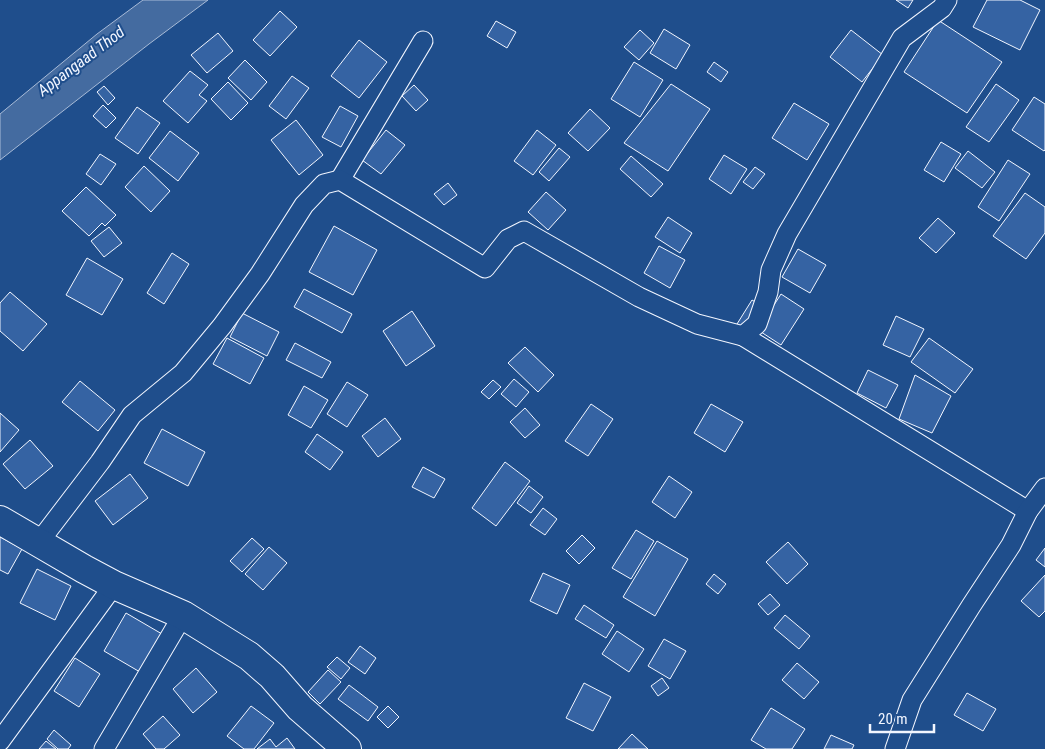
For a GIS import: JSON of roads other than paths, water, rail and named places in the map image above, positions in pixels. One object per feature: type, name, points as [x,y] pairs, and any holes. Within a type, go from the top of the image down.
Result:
[{"type":"main road","points":[[0,520],[84,569],[183,615],[248,656],[272,676],[300,708],[347,749]]},
{"type":"street","points":[[743,336],[757,324],[768,292],[771,270],[787,234],[902,38],[942,8],[947,0]]},
{"type":"street","points":[[39,542],[100,462],[132,415],[184,373],[222,326],[260,274],[304,205],[324,184],[340,180],[423,41]]},
{"type":"street","points":[[340,180],[484,268],[508,239],[524,231],[639,297],[697,324],[743,336],[1028,511]]},
{"type":"street","points":[[895,749],[912,700],[1011,545],[1028,511],[1045,488]]},
{"type":"street","points":[[0,741],[114,584]]},
{"type":"street","points":[[104,749],[183,615]]},
{"type":"water","name":"Appangaad Thod","points":[[143,0],[208,0],[0,160],[0,114],[97,34]]}]
